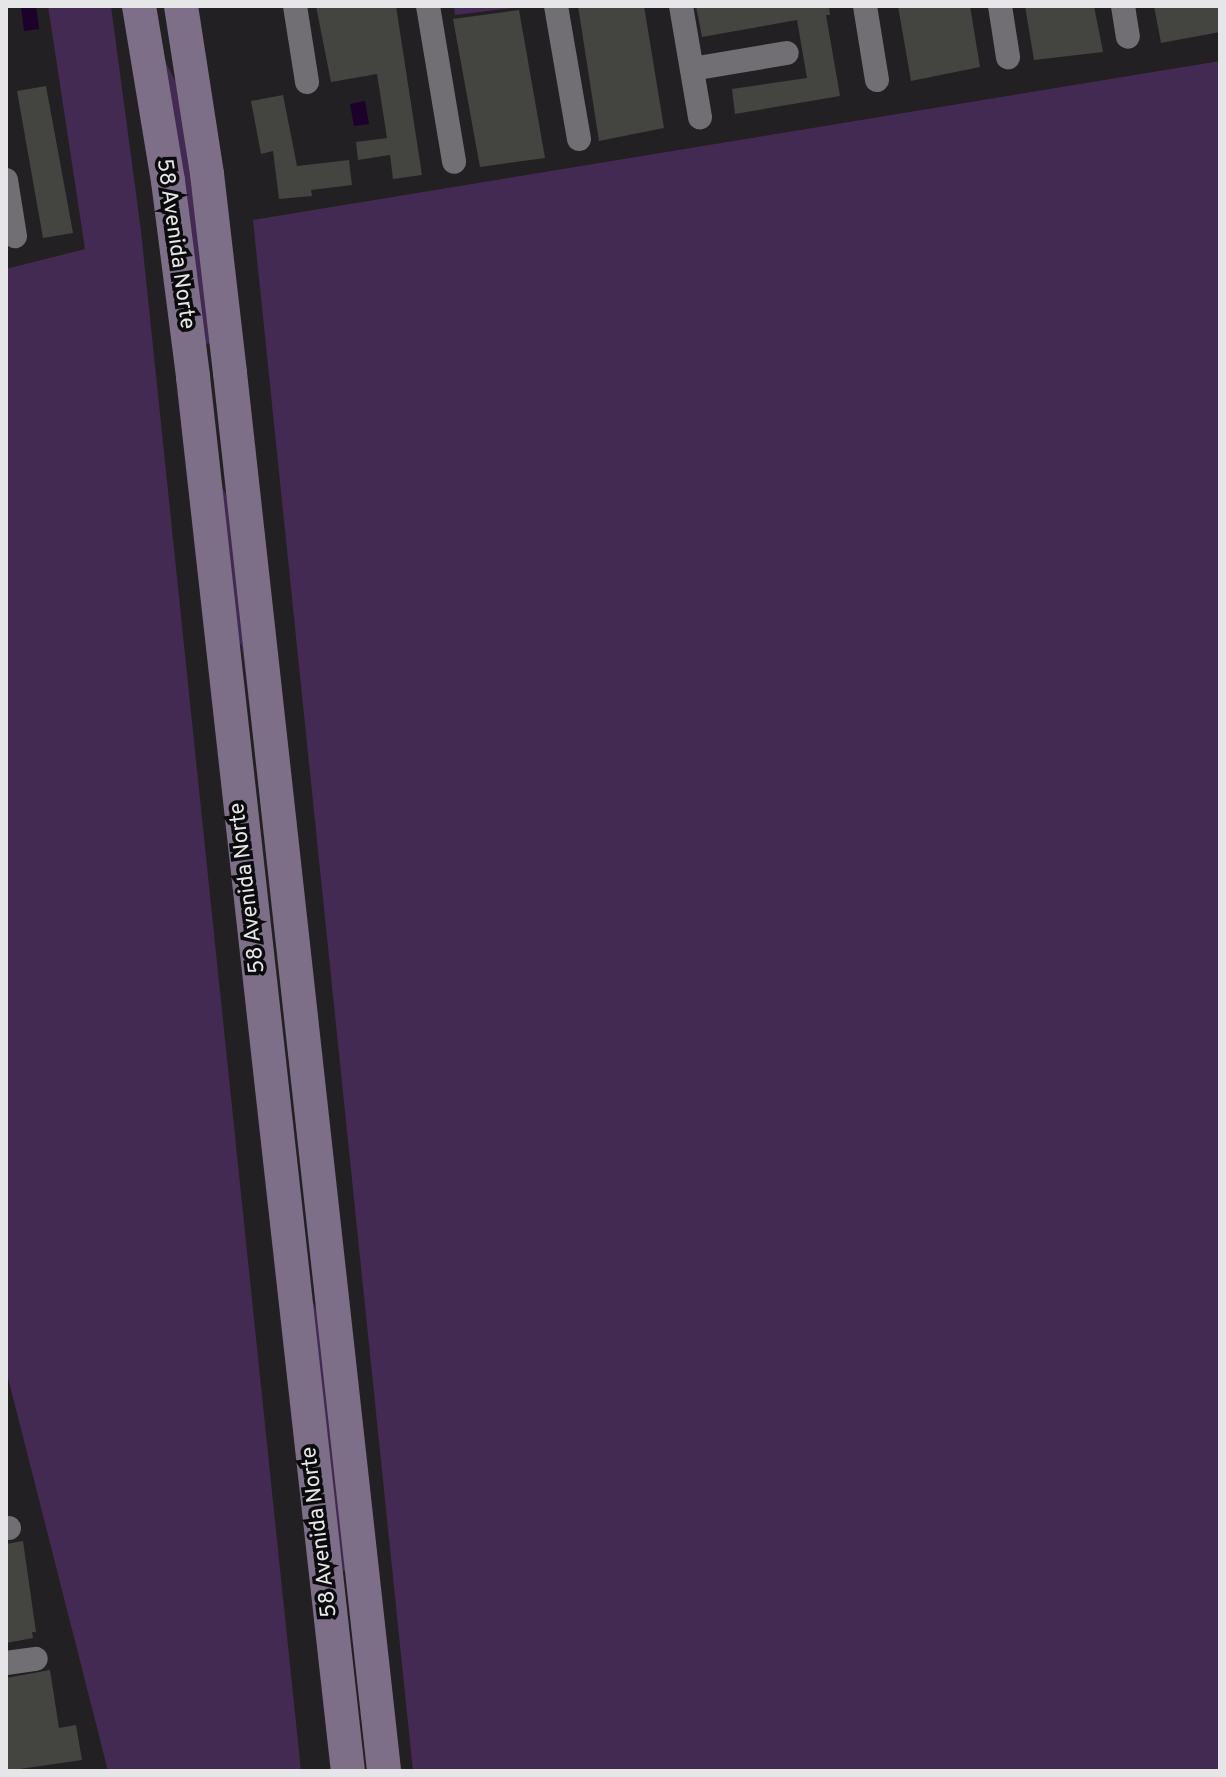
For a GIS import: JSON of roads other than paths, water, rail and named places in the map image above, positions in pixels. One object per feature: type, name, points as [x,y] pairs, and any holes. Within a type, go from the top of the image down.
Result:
[{"type":"main road","name":"58 Avenida Norte","points":[[139,6],[168,181],[193,377],[348,1771]]},
{"type":"main road","name":"58 Avenida Norte","points":[[181,6],[207,174],[230,373],[384,1771]]},
{"type":"main road","points":[[193,377],[230,373]]},
{"type":"main road","points":[[238,802],[277,796]]},
{"type":"main road","points":[[284,1201],[323,1197]]},
{"type":"main road","points":[[329,1600],[367,1597]]},
{"type":"street","points":[[295,6],[307,82]]},
{"type":"street","points":[[428,6],[454,162]]},
{"type":"street","points":[[556,6],[579,139]]},
{"type":"street","points":[[681,6],[700,117]]},
{"type":"street","points":[[865,6],[877,80]]},
{"type":"street","points":[[1000,6],[1008,57]]},
{"type":"street","points":[[1123,6],[1128,37]]},
{"type":"street","points":[[692,69],[787,53]]},
{"type":"street","points":[[6,180],[15,236]]},
{"type":"street","points":[[6,1663],[36,1659]]}]
